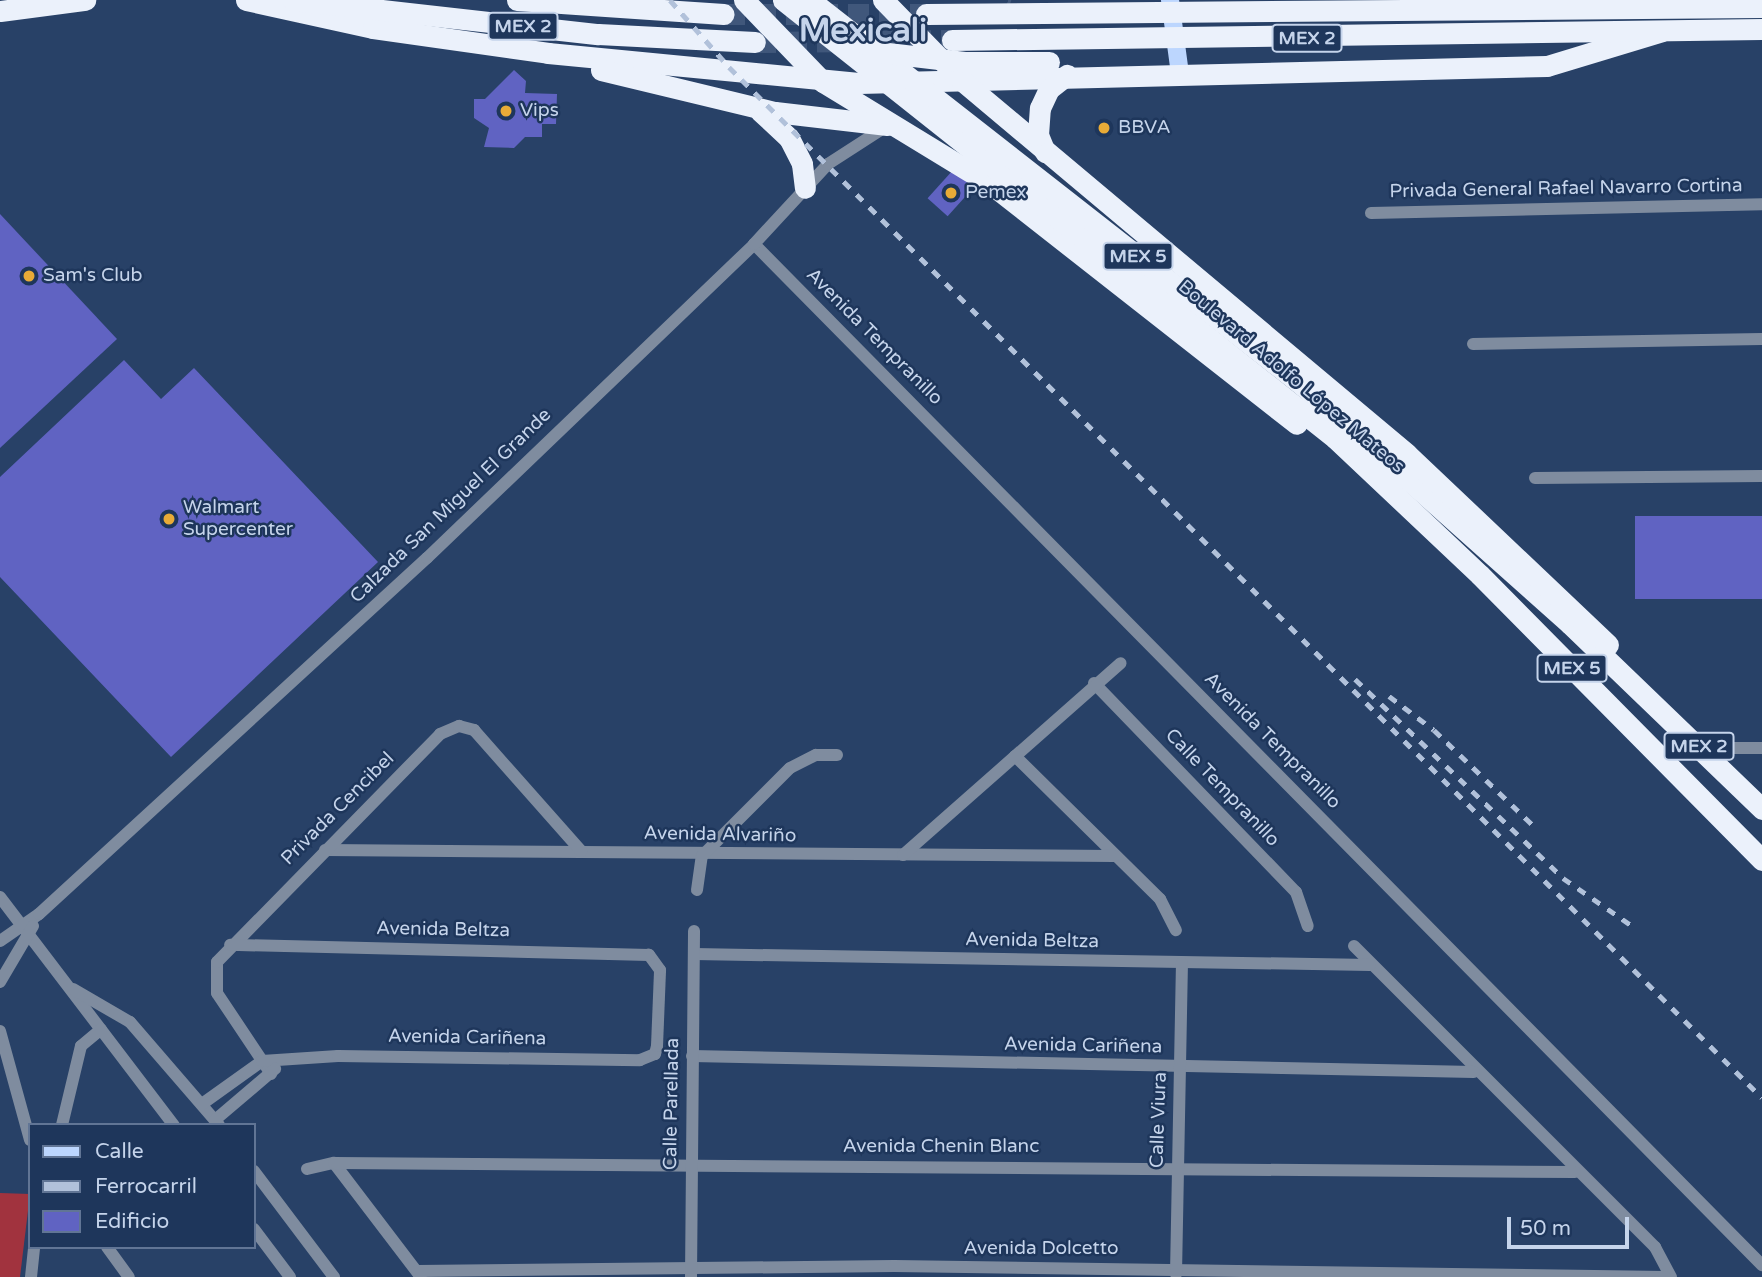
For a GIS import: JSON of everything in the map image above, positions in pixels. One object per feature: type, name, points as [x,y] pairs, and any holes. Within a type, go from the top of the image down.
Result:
[{"type":"highway","points":[[0,11],[85,0]]},
{"type":"highway","points":[[246,0],[373,28],[548,53],[640,57],[823,82],[1067,75],[1179,67],[1547,66],[1661,31]]},
{"type":"highway","name":"MEX 2","points":[[293,0],[598,34],[755,42]]},
{"type":"highway","name":"MEX 2","points":[[517,0],[723,14]]},
{"type":"highway","points":[[640,57],[659,34],[652,0]]},
{"type":"highway","points":[[744,0],[823,82],[887,125],[992,185],[1264,401],[1380,478]]},
{"type":"highway","points":[[777,36],[783,0]]},
{"type":"highway","name":"Boulevard Adolfo López Mateos","points":[[783,0],[1243,364],[1380,478],[1762,860]]},
{"type":"highway","name":"Boulevard Adolfo López Mateos","points":[[810,0],[1302,385],[1570,624],[1762,809]]},
{"type":"highway","points":[[883,0],[960,79],[1490,528],[1599,633],[1633,685]]},
{"type":"highway","points":[[1614,0],[1676,8]]},
{"type":"highway","points":[[1011,1],[1062,15]]},
{"type":"highway","name":"MEX 2","points":[[926,14],[1062,15],[1762,7]]},
{"type":"highway","points":[[893,80],[910,60],[910,34],[902,19]]},
{"type":"highway","name":"MEX 2","points":[[951,40],[1762,29]]},
{"type":"highway","points":[[839,44],[964,62],[1587,54]]},
{"type":"highway","points":[[548,53],[756,107],[844,124],[887,125]]},
{"type":"highway","points":[[1045,152],[1038,135],[1040,108],[1049,89],[1067,75]]},
{"type":"highway","points":[[756,107],[789,138],[802,164],[805,188]]},
{"type":"main road","points":[[1169,1],[1179,67]]},
{"type":"street","name":"Calzada San Miguel El Grande","points":[[0,942],[20,923],[39,914],[427,558],[754,244],[828,164],[887,125]]},
{"type":"street","name":"Privada General Rafael Navarro Cortina","points":[[1371,213],[1762,204]]},
{"type":"street","name":"Avenida Tempranillo","points":[[754,244],[1762,1265]]},
{"type":"street","points":[[1473,344],[1762,339]]},
{"type":"street","points":[[1535,478],[1762,476]]},
{"type":"street","points":[[903,855],[1094,683],[1121,663]]},
{"type":"street","name":"Calle Tempranillo","points":[[1094,683],[1296,892],[1308,926]]},
{"type":"street","name":"Privada Cencibel","points":[[271,1074],[214,985],[217,962],[230,945],[440,734],[459,726],[483,737],[582,851]]},
{"type":"street","points":[[1701,748],[1762,748]]},
{"type":"street","points":[[696,890],[702,856],[790,768],[816,755],[837,755]]},
{"type":"street","points":[[1015,756],[1160,899],[1176,930]]},
{"type":"street","name":"Avenida Alvariño","points":[[325,850],[582,851],[702,856],[1114,856]]},
{"type":"street","points":[[0,897],[73,989],[172,1123]]},
{"type":"street","name":"Calzada San Miguel El Grande","points":[[0,982],[39,914]]},
{"type":"street","name":"Calle Parellada","points":[[691,1273],[694,931]]},
{"type":"street","name":"Avenida Beltza","points":[[230,945],[637,953],[654,958],[660,970],[657,1046],[649,1058]]},
{"type":"street","points":[[1354,946],[1474,1072],[1655,1247],[1671,1277]]},
{"type":"street","name":"Avenida Beltza","points":[[694,954],[1370,965]]},
{"type":"street","name":"Calle Viura","points":[[1176,1273],[1182,963]]},
{"type":"street","points":[[73,989],[130,1022],[217,1122],[285,1058]]},
{"type":"street","points":[[62,1123],[80,1046],[101,1029]]},
{"type":"street","points":[[0,1031],[28,1133]]},
{"type":"street","name":"Avenida Cariñena","points":[[692,1056],[1474,1072]]},
{"type":"street","name":"Avenida Cariñena","points":[[202,1104],[262,1061],[285,1058],[649,1058]]},
{"type":"street","points":[[334,1163],[419,1274]]},
{"type":"street","name":"Avenida Chenin Blanc","points":[[307,1169],[334,1163],[1575,1172]]},
{"type":"street","points":[[256,1174],[334,1277]]},
{"type":"street","points":[[256,1233],[290,1277]]},
{"type":"street","points":[[31,1277],[34,1249]]},
{"type":"street","points":[[108,1249],[129,1277]]},
{"type":"street","name":"Avenida Dolcetto","points":[[419,1274],[894,1272],[1665,1277]]},
{"type":"shaded area","points":[[0,1193],[28,1194],[20,1277],[0,1277]]},
{"type":"building","points":[[514,70],[526,81],[525,93],[557,94],[556,124],[542,124],[542,137],[525,137],[514,148],[484,147],[489,128],[474,118],[474,99],[485,99]]},
{"type":"building","name":"Pemex","points":[[953,170],[973,188],[948,216],[928,198]]},
{"type":"building","name":"Sam's Club","points":[[0,214],[117,339],[0,448]]},
{"type":"building","name":"Walmart Supercenter","points":[[124,360],[161,399],[194,368],[378,562],[171,757],[0,577],[0,477]]},
{"type":"building","points":[[1635,516],[1762,516],[1762,599],[1635,599]]},
{"type":"tunnel","points":[[724,14],[926,14]]},
{"type":"tunnel","points":[[755,42],[952,40]]},
{"type":"railway","points":[[670,0],[729,67],[1762,1098]]},
{"type":"railway","points":[[1355,679],[1563,878],[1631,925]]},
{"type":"railway","points":[[1389,696],[1434,730],[1537,829]]},
{"type":"place","name":"Vips","points":[[506,111]]},
{"type":"place","name":"BBVA","points":[[1104,128]]},
{"type":"place","name":"Pemex","points":[[951,193]]},
{"type":"place","name":"Sam's Club","points":[[29,276]]},
{"type":"place","name":"Walmart Supercenter","points":[[169,519]]},
{"type":"district","name":"Mexicali","points":[[863,31]]}]
